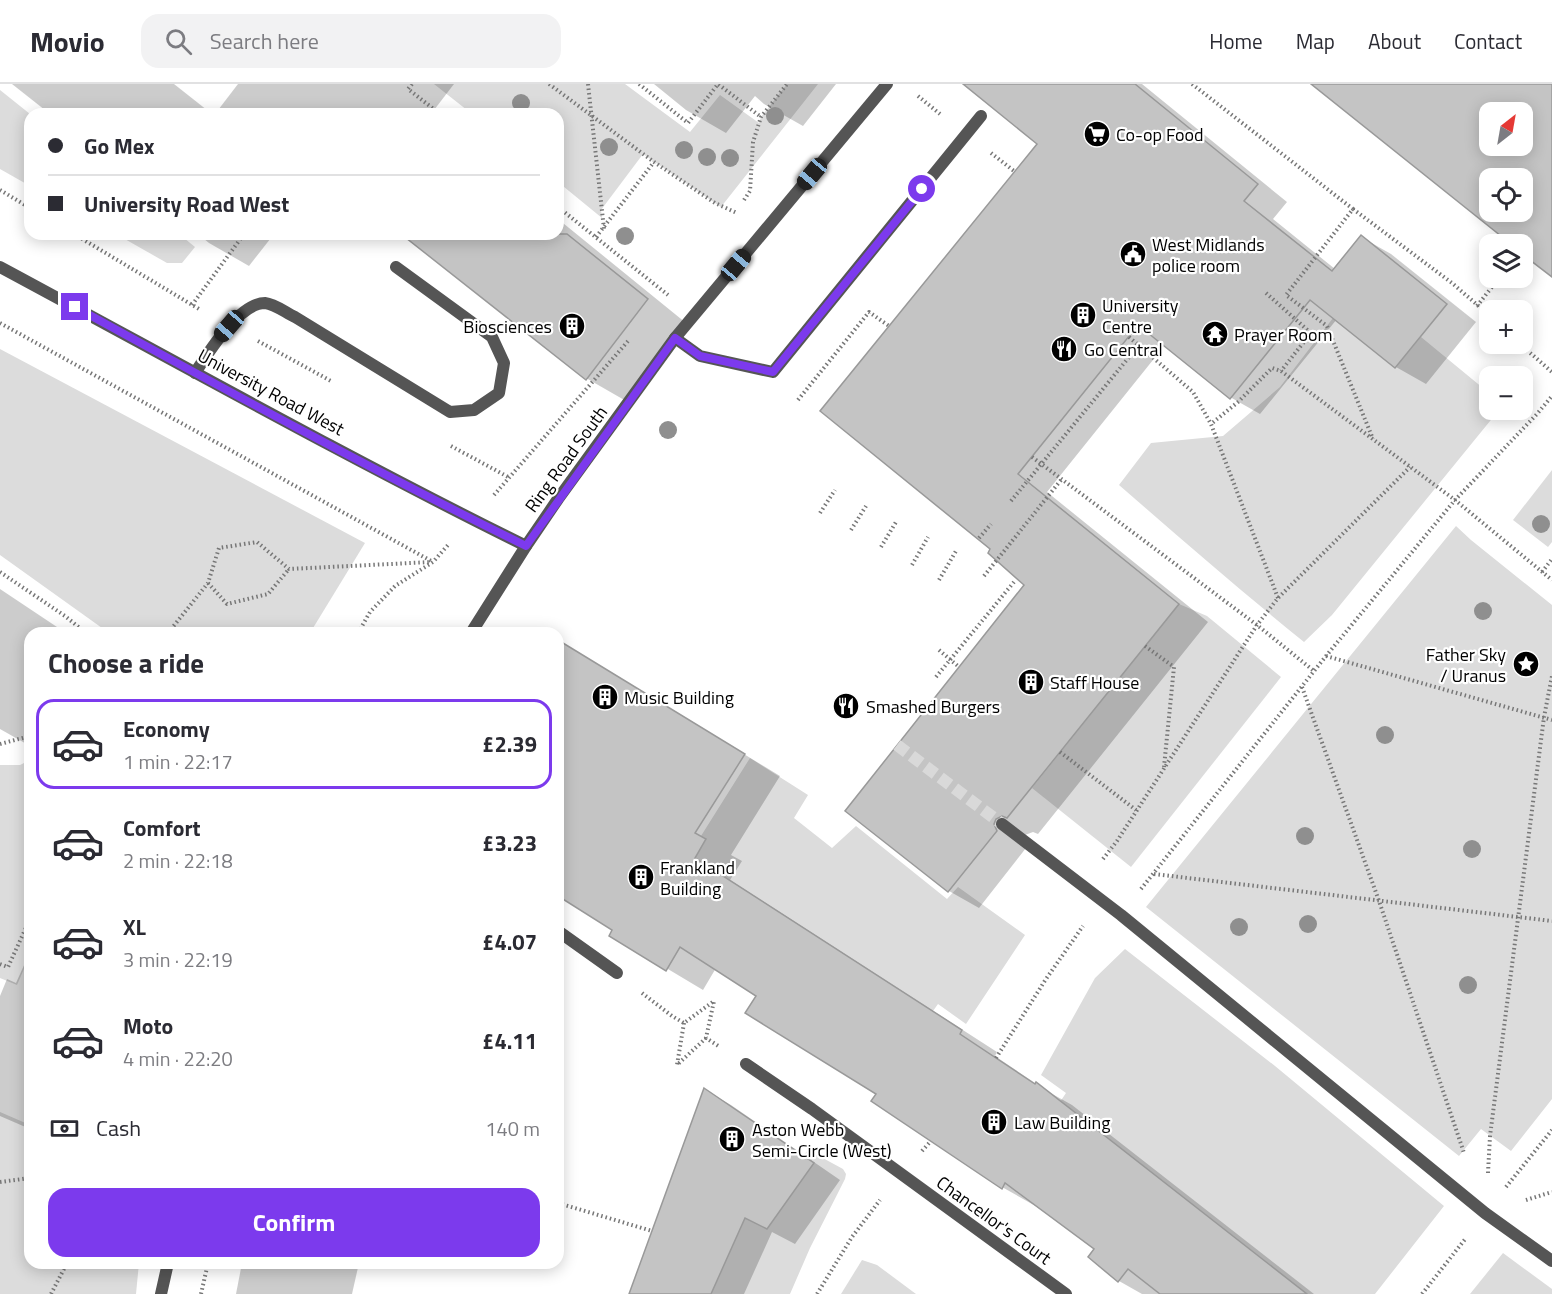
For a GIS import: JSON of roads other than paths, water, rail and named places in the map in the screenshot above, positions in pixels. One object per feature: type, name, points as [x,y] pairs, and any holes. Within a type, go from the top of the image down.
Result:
[{"type":"street","name":"Ring Road South","points":[[475,627],[526,546],[675,338],[887,84]]},
{"type":"street","points":[[675,338],[700,356],[773,372],[981,116]]},
{"type":"street","name":"University Road West","points":[[0,267],[195,373],[526,546]]},
{"type":"street","points":[[195,373],[213,344],[229,326],[254,304],[268,303],[295,317],[450,412],[474,410],[499,393],[504,363],[492,337],[396,267]]},
{"type":"street","points":[[1002,824],[1120,915],[1485,1213],[1552,1261]]},
{"type":"street","points":[[564,935],[617,973]]},
{"type":"street","name":"Chancellor's Court","points":[[746,1064],[1066,1294]]},
{"type":"street","points":[[161,1294],[167,1269]]},
{"type":"tunnel","points":[[897,745],[1002,824]]},
{"type":"place","name":"Co-op Food","points":[[1097,134]]},
{"type":"place","name":"West Midlands police room","points":[[1133,254]]},
{"type":"place","name":"University Centre","points":[[1083,315]]},
{"type":"place","name":"Biosciences","points":[[572,326]]},
{"type":"place","name":"Prayer Room","points":[[1215,334]]},
{"type":"place","name":"Go Central","points":[[1064,349]]},
{"type":"place","name":"Father Sky / Uranus","points":[[1526,664]]},
{"type":"place","name":"Staff House","points":[[1031,682]]},
{"type":"place","name":"Music Building","points":[[605,697]]},
{"type":"place","name":"Smashed Burgers","points":[[846,706]]},
{"type":"place","name":"Frankland Building","points":[[641,877]]},
{"type":"place","name":"Law Building","points":[[994,1122]]},
{"type":"place","name":"Aston Webb Semi-Circle (West)","points":[[732,1139]]}]
